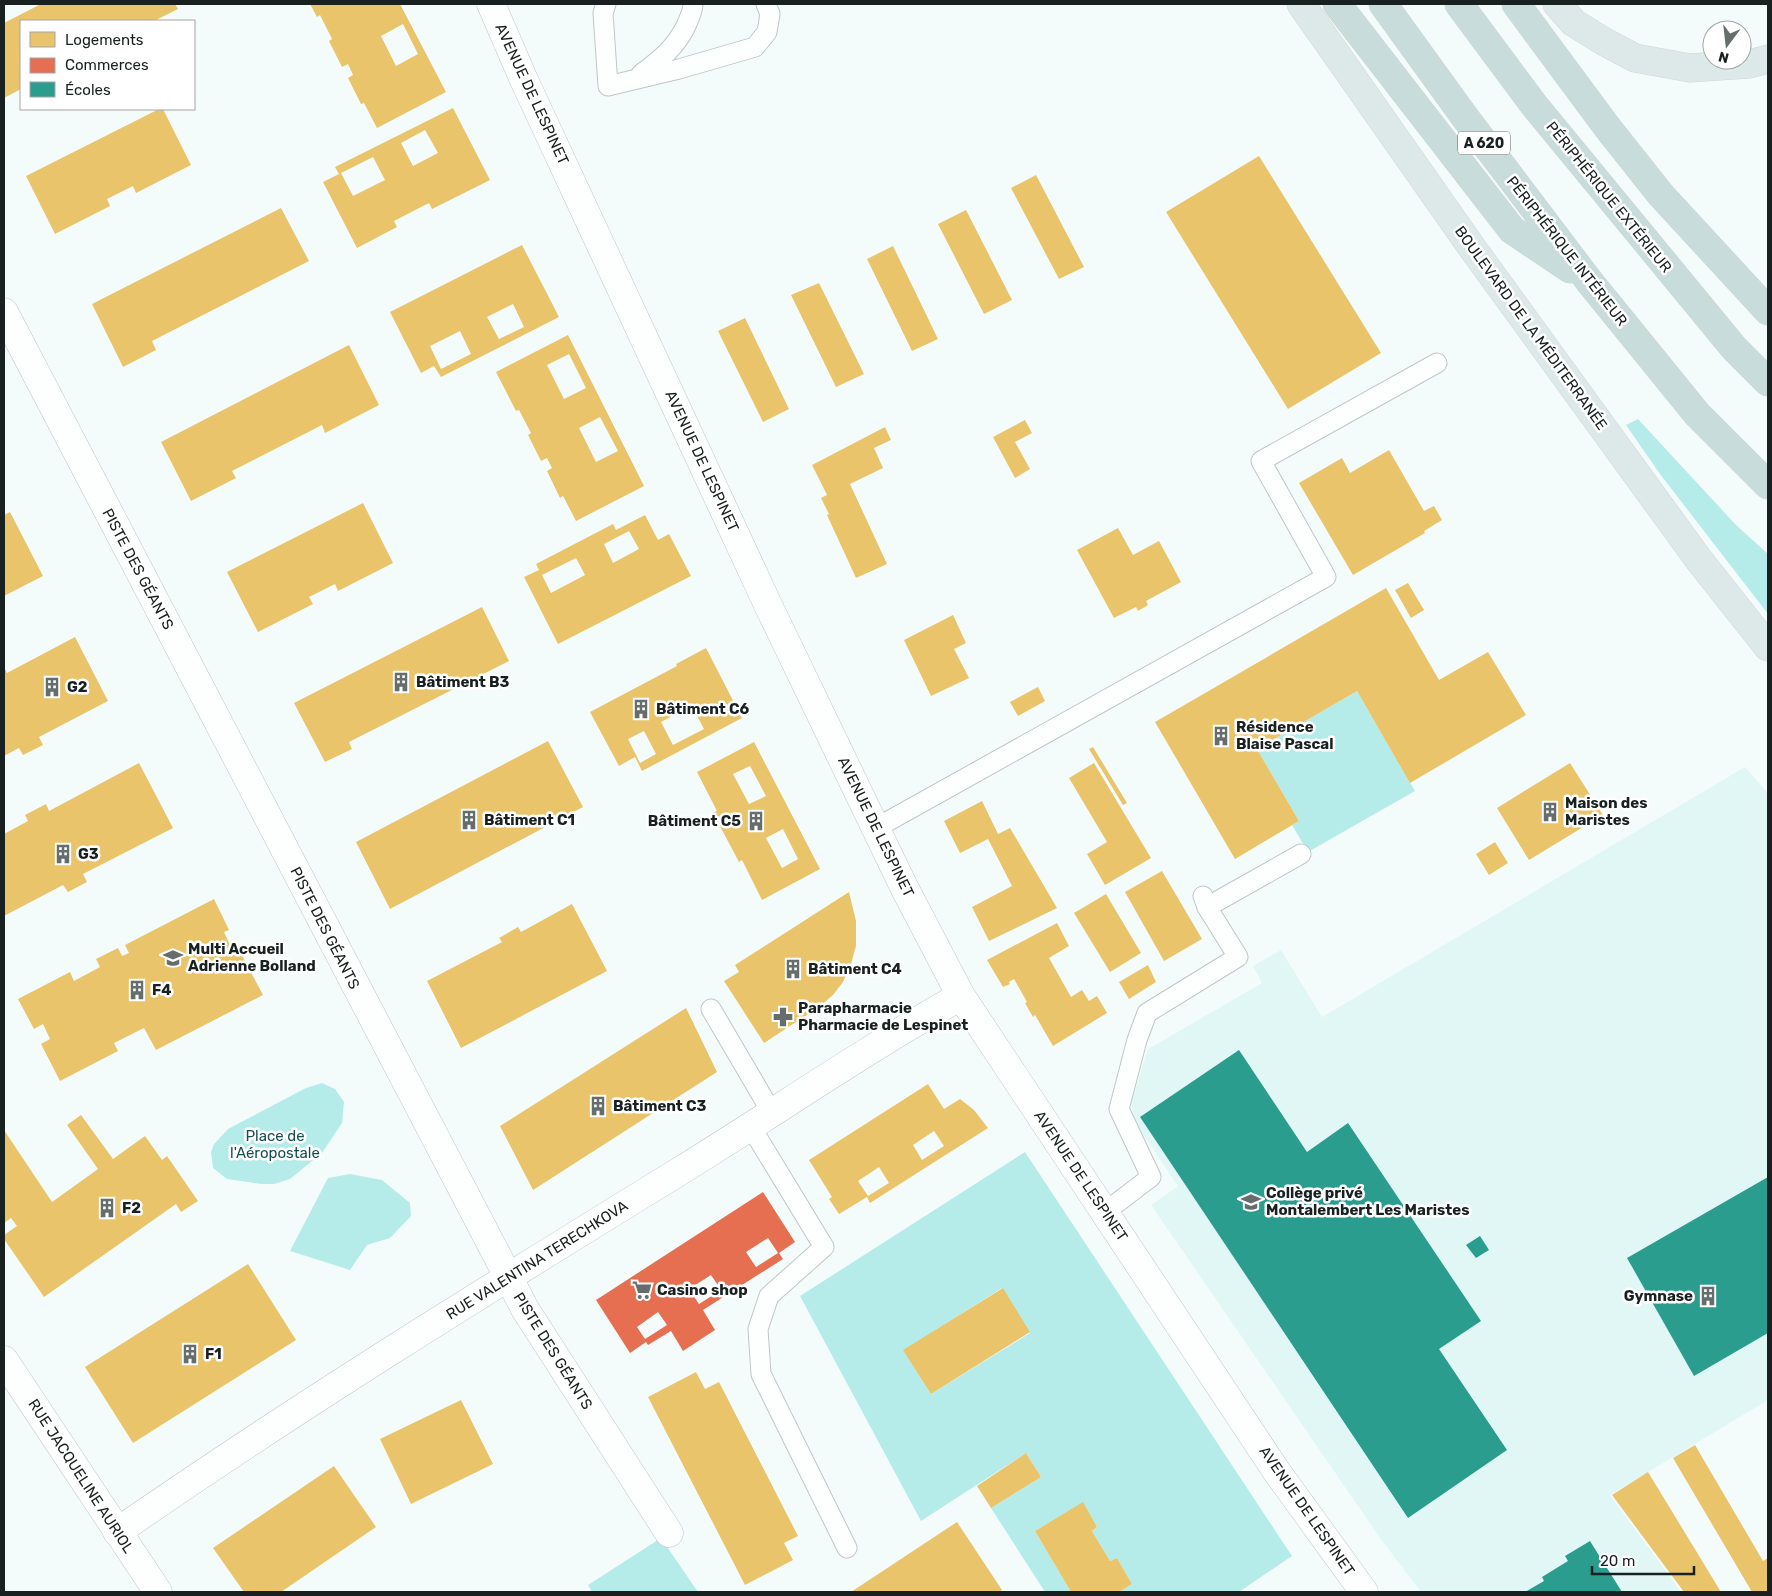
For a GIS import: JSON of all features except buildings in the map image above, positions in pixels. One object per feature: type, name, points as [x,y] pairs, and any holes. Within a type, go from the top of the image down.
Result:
[{"type":"highway","points":[[1337,4],[1512,230],[1589,281]]},
{"type":"highway","name":"PÉRIPHÉRIQUE INTÉRIEUR","points":[[1383,4],[1464,116],[1589,281],[1697,414],[1768,485]]},
{"type":"highway","name":"PÉRIPHÉRIQUE EXTÉRIEUR","points":[[1459,4],[1534,106],[1728,341],[1768,382]]},
{"type":"highway","points":[[1516,4],[1607,127],[1661,195],[1768,311]]},
{"type":"main road","name":"BOULEVARD DE LA MÉDITERRANÉE","points":[[1301,4],[1473,249],[1687,544],[1768,647]]},
{"type":"main road","points":[[1557,4],[1574,23],[1636,58],[1690,68],[1749,64],[1768,59]]},
{"type":"street","name":"AVENUE DE LESPINET","points":[[491,4],[524,80],[758,583],[904,887],[962,996],[1277,1472],[1364,1592]]},
{"type":"street","name":"PISTE DES GÉANTS","points":[[4,312],[533,1323],[669,1533]]},
{"type":"street","name":"RUE VALENTINA TERECHKOVA","points":[[117,1532],[344,1381],[762,1120],[895,1034],[962,996]]},
{"type":"street","name":"RUE JACQUELINE AURIOL","points":[[4,1360],[158,1592]]},
{"type":"lane","points":[[606,4],[604,13],[608,86],[679,69],[755,47],[767,32],[770,14],[766,4]]},
{"type":"lane","points":[[634,80],[664,58],[679,40],[693,11],[693,4]]},
{"type":"lane","points":[[876,828],[1326,577],[1261,461],[1437,363]]},
{"type":"lane","points":[[1105,1212],[1151,1177],[1119,1109],[1137,1040],[1148,1013],[1238,957],[1205,902],[1301,854]]},
{"type":"lane","points":[[711,1009],[762,1120],[824,1247],[769,1296],[758,1329],[761,1374],[847,1548]]},
{"type":"shaded area","points":[[1745,767],[1768,793],[1768,1400],[1610,1495],[1681,1592],[1421,1592],[1380,1538],[1151,1205],[1178,1186],[1136,1124],[1131,1103],[1148,1049],[1262,983],[1253,966],[1281,950],[1322,1017]]},
{"type":"green space","points":[[1638,419],[1736,525],[1768,554],[1768,614],[1660,474],[1626,425]]},
{"type":"green space","points":[[1357,691],[1415,791],[1308,852],[1292,825],[1299,821],[1257,749]]},
{"type":"green space","name":"Place de l'Aéropostale","points":[[322,1083],[335,1089],[344,1102],[342,1123],[322,1153],[290,1179],[274,1184],[261,1184],[227,1179],[213,1168],[211,1152],[214,1144],[228,1129],[306,1088]]},
{"type":"green space","points":[[1025,1152],[1292,1556],[1239,1592],[1119,1592],[1132,1584],[1117,1558],[1110,1561],[1092,1531],[1097,1527],[1083,1503],[1035,1531],[1071,1592],[1045,1592],[991,1508],[1041,1477],[1026,1453],[921,1521],[800,1296]],"holes":[[[1002,1288],[1030,1333],[931,1394],[904,1350]]]},
{"type":"green space","name":"Place de l'Aéropostale","points":[[350,1174],[382,1180],[410,1203],[411,1216],[390,1238],[367,1245],[350,1270],[290,1251],[328,1178]]},
{"type":"green space","points":[[661,1538],[698,1592],[592,1592],[588,1585]]},
{"type":"place","name":"Bâtiment B3","points":[[401,682]]},
{"type":"place","name":"G2","points":[[52,687]]},
{"type":"place","name":"Bâtiment C6","points":[[641,709]]},
{"type":"place","name":"Résidence Blaise Pascal","points":[[1221,736]]},
{"type":"place","name":"Maison des Maristes","points":[[1550,812]]},
{"type":"place","name":"Bâtiment C1","points":[[469,820]]},
{"type":"place","name":"Bâtiment C5","points":[[756,821]]},
{"type":"place","name":"G3","points":[[63,854]]},
{"type":"place","name":"Multi Accueil Adrienne Bolland","points":[[173,958]]},
{"type":"place","name":"Bâtiment C4","points":[[793,969]]},
{"type":"place","name":"F4","points":[[137,990]]},
{"type":"place","name":"Parapharmacie Pharmacie de Lespinet","points":[[783,1017]]},
{"type":"place","name":"Bâtiment C3","points":[[598,1106]]},
{"type":"place","name":"Collège privé Montalembert Les Maristes","points":[[1251,1202]]},
{"type":"place","name":"F2","points":[[107,1208]]},
{"type":"place","name":"Casino shop","points":[[642,1290]]},
{"type":"place","name":"Gymnase","points":[[1708,1296]]},
{"type":"place","name":"F1","points":[[190,1354]]}]
